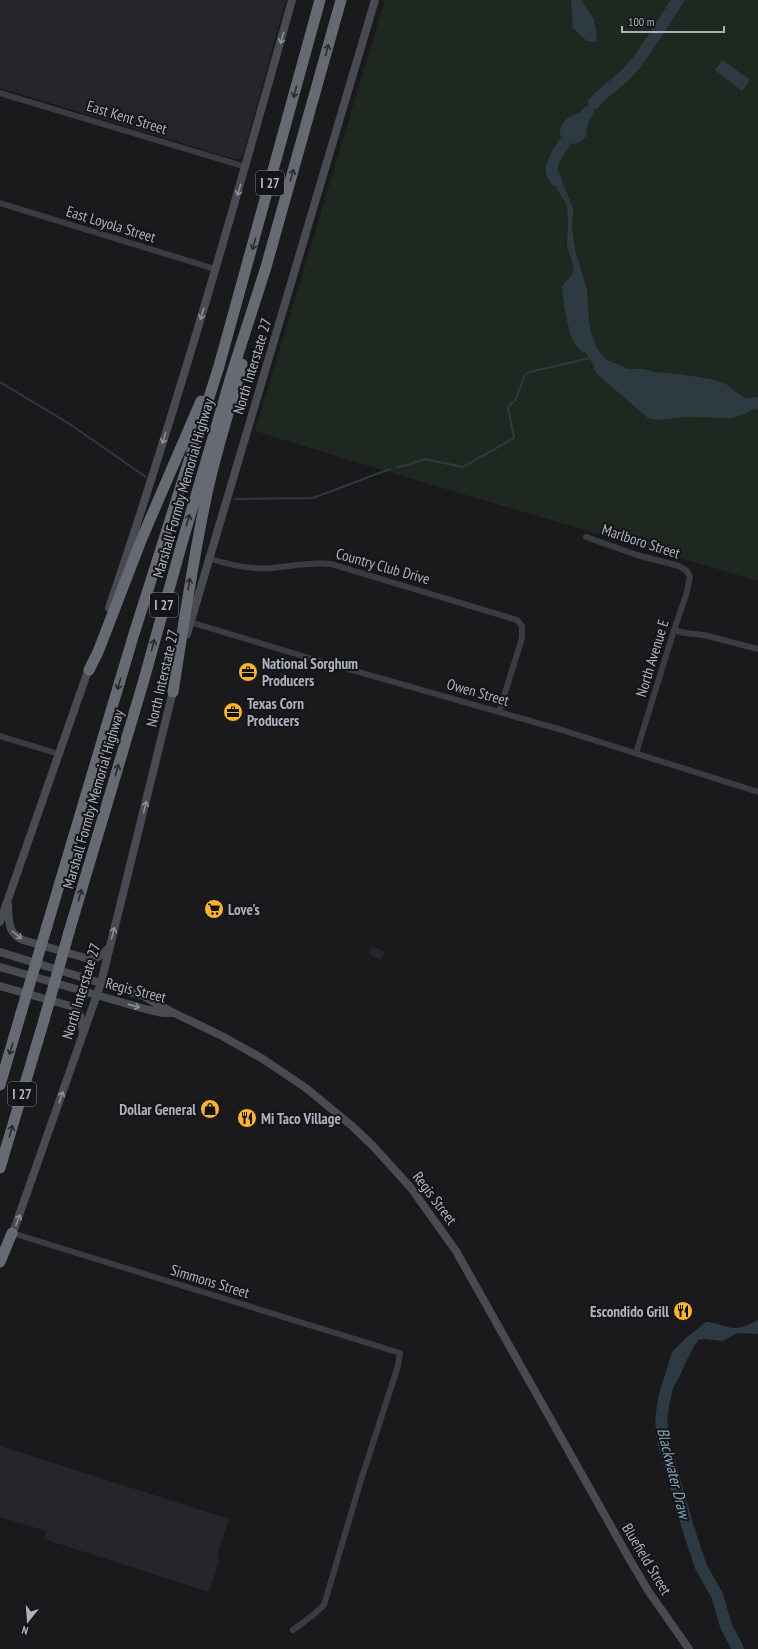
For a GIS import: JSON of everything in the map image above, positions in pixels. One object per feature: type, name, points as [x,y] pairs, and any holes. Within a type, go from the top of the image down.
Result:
[{"type":"highway","name":"Marshall Formby Memorial Highway","points":[[0,1085],[136,630],[219,366],[319,0]]},
{"type":"highway","name":"Marshall Formby Memorial Highway","points":[[0,1168],[143,683],[242,338],[262,280],[341,0]]},
{"type":"highway","points":[[173,692],[190,582],[205,503],[217,450],[258,304],[262,280]]},
{"type":"highway","points":[[89,670],[98,652],[142,538],[204,393],[219,366]]},
{"type":"highway","points":[[0,1262],[12,1233]]},
{"type":"main road","points":[[0,922],[89,670],[128,552],[246,167],[292,0]]},
{"type":"main road","name":"North Interstate 27","points":[[0,1270],[101,983],[190,622],[375,0]]},
{"type":"main road","points":[[8,899],[9,926],[16,937],[89,959],[98,957],[109,948]]},
{"type":"main road","name":"Regis Street","points":[[0,952],[143,996],[238,1044],[263,1059],[306,1088],[352,1126],[400,1175],[427,1208],[466,1267],[585,1482]]},
{"type":"main road","name":"Regis Street","points":[[0,967],[145,1009],[163,1013],[174,1013]]},
{"type":"main road","points":[[0,986],[74,1007],[80,1016],[83,1033]]},
{"type":"main road","name":"Bluefield Street","points":[[585,1482],[649,1592],[689,1649]]},
{"type":"street","name":"East Kent Street","points":[[0,93],[246,167]]},
{"type":"street","name":"East Loyola Street","points":[[0,203],[215,269]]},
{"type":"street","name":"Marlboro Street","points":[[586,537],[637,555],[679,566],[687,571]]},
{"type":"street","name":"Country Club Drive","points":[[208,558],[240,567],[257,568],[271,568],[308,563],[331,564],[517,620],[522,626],[522,638],[499,712]]},
{"type":"street","name":"North Avenue E","points":[[636,753],[690,582],[690,577],[687,571]]},
{"type":"street","name":"Owen Street","points":[[190,622],[636,753],[754,792],[758,792]]},
{"type":"street","points":[[674,630],[704,635],[758,649]]},
{"type":"street","points":[[0,736],[59,754]]},
{"type":"street","name":"Simmons Street","points":[[12,1233],[400,1353],[398,1366],[361,1480],[324,1605],[293,1630]]},
{"type":"shaded area","points":[[0,0],[286,0],[243,155],[240,159],[234,159],[0,88]]},
{"type":"shaded area","points":[[385,0],[758,0],[758,581],[255,431]]},
{"type":"shaded area","points":[[571,0],[582,0],[594,20],[597,38],[596,42],[587,41],[573,28]]},
{"type":"shaded area","points":[[722,60],[750,80],[742,91],[715,70]]},
{"type":"shaded area","points":[[586,110],[589,114],[586,136],[579,143],[573,144],[566,142],[560,135],[562,124],[568,118]]},
{"type":"shaded area","points":[[550,164],[557,170],[573,208],[572,230],[575,250],[587,290],[591,334],[595,342],[593,351],[589,353],[580,350],[574,343],[569,328],[562,286],[572,275],[574,268],[567,246],[567,206],[551,178],[548,168]]},
{"type":"shaded area","points":[[599,360],[607,360],[628,369],[644,369],[654,372],[711,379],[726,384],[740,395],[750,400],[751,410],[742,415],[731,418],[686,417],[659,420],[648,418],[597,374],[594,370],[594,363]]},
{"type":"shaded area","points":[[372,946],[385,952],[381,960],[369,954]]},
{"type":"shaded area","points":[[758,1320],[758,1334],[737,1333],[723,1341],[704,1339],[698,1340],[671,1391],[668,1402],[664,1403],[659,1401],[658,1397],[672,1352],[686,1338],[706,1322],[737,1328],[746,1326]]},
{"type":"shaded area","points":[[0,1446],[229,1519],[218,1552],[219,1562],[209,1592],[44,1539],[46,1531],[0,1517]]},
{"type":"waterway","name":"Blackwater Draw","points":[[661,26],[678,0]]},
{"type":"waterway","name":"Blackwater Draw","points":[[594,103],[631,69],[657,33]]},
{"type":"waterway","name":"Blackwater Draw","points":[[556,180],[552,171],[552,165],[555,158],[572,132],[588,112]]},
{"type":"waterway","name":"Blackwater Draw","points":[[585,336],[594,356],[610,371]]},
{"type":"waterway","points":[[398,467],[424,459],[463,467],[514,438],[508,407],[516,399],[525,375],[529,372],[595,357]]},
{"type":"waterway","points":[[0,382],[68,423],[146,477]]},
{"type":"waterway","name":"Blackwater Draw","points":[[736,404],[758,403]]},
{"type":"waterway","points":[[235,499],[313,498],[390,469]]},
{"type":"waterway","name":"Blackwater Draw","points":[[667,1388],[662,1416],[662,1436],[664,1444],[701,1567],[717,1595],[726,1626],[738,1649]]},
{"type":"place","name":"National Sorghum Producers","points":[[248,672]]},
{"type":"place","name":"Texas Corn Producers","points":[[233,712]]},
{"type":"place","name":"Love's","points":[[214,909]]},
{"type":"place","name":"Dollar General","points":[[210,1109]]},
{"type":"place","name":"Mi Taco Village","points":[[247,1118]]},
{"type":"place","name":"Escondido Grill","points":[[683,1311]]}]
